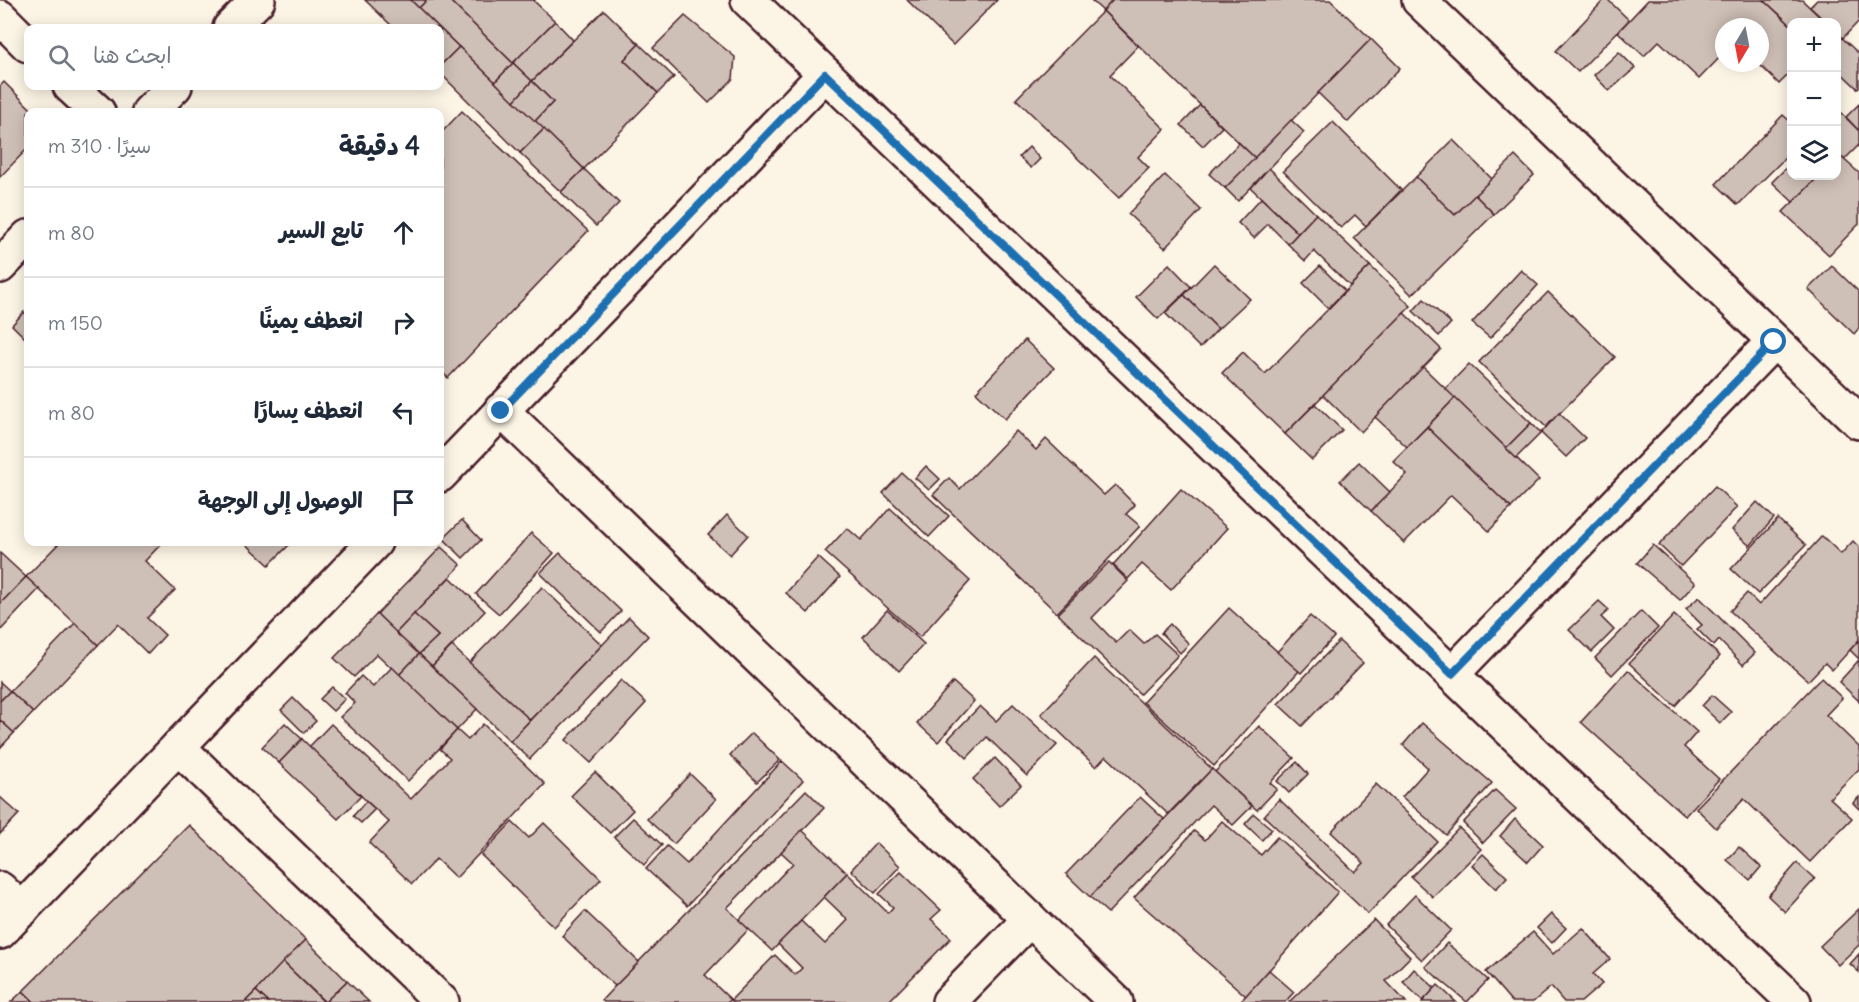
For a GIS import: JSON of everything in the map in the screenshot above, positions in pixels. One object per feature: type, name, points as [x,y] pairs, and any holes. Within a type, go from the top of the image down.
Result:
[{"type":"street","points":[[234,24],[258,0]]},
{"type":"street","points":[[748,0],[1794,1002]]},
{"type":"street","points":[[1419,0],[1859,422]]},
{"type":"street","points":[[0,17],[24,41]]},
{"type":"street","points":[[444,471],[825,74]]},
{"type":"street","points":[[74,90],[94,108]]},
{"type":"street","points":[[153,108],[171,90]]},
{"type":"street","points":[[0,266],[24,241]]},
{"type":"street","points":[[1452,674],[1774,342]]},
{"type":"street","points":[[501,411],[1116,1002]]},
{"type":"street","points":[[7,910],[178,747],[371,546]]},
{"type":"street","points":[[178,747],[442,1002]]},
{"type":"street","points":[[949,1002],[1030,919]]},
{"type":"building","points":[[365,0],[411,0],[436,24],[390,24]]},
{"type":"building","points":[[411,0],[427,0],[419,8]]},
{"type":"building","points":[[427,0],[449,0],[513,63],[495,82],[444,32],[444,24],[435,24],[419,8]]},
{"type":"building","points":[[449,0],[535,0],[555,21],[513,63]]},
{"type":"building","points":[[907,0],[997,0],[953,45]]},
{"type":"building","points":[[1091,0],[1113,0],[1103,11]]},
{"type":"building","points":[[1113,0],[1330,0],[1371,39],[1255,158],[1103,11]]},
{"type":"building","points":[[1604,0],[1608,0],[1629,20],[1578,72],[1556,51]]},
{"type":"building","points":[[1648,0],[1764,0],[1787,21],[1787,76],[1779,84],[1767,72],[1769,72],[1769,18],[1715,18],[1715,62],[1699,79],[1659,41],[1644,56],[1618,32]]},
{"type":"building","points":[[1764,0],[1802,0],[1821,18],[1787,18],[1787,21]]},
{"type":"building","points":[[1817,0],[1859,0],[1859,21],[1843,38],[1841,36],[1841,18],[1822,18],[1810,7]]},
{"type":"building","points":[[604,10],[639,44],[624,60],[658,93],[584,169],[535,121],[553,102],[532,81]]},
{"type":"building","points":[[1103,11],[1138,46],[1110,75],[1165,129],[1138,157],[1149,168],[1119,198],[1016,99]]},
{"type":"building","points":[[685,16],[735,57],[733,79],[709,103],[653,48]]},
{"type":"building","points":[[555,21],[573,40],[532,81],[513,63]]},
{"type":"building","points":[[444,32],[459,47],[444,62]]},
{"type":"building","points":[[1841,37],[1857,52],[1859,50],[1859,87],[1857,88],[1841,73]]},
{"type":"building","points":[[1371,39],[1400,68],[1348,122],[1318,93]]},
{"type":"building","points":[[639,44],[674,77],[658,93],[624,60]]},
{"type":"building","points":[[459,47],[544,129],[520,153],[444,77],[444,62]]},
{"type":"building","points":[[1619,52],[1635,68],[1609,91],[1594,75]]},
{"type":"building","points":[[513,63],[532,81],[514,101],[495,82]]},
{"type":"building","points":[[532,81],[553,102],[535,121],[514,101]]},
{"type":"building","points":[[4,82],[30,108],[24,108],[24,152],[0,177],[0,86]]},
{"type":"building","points":[[1859,104],[1859,131],[1846,117]]},
{"type":"building","points":[[1200,105],[1222,127],[1203,146],[1181,125]]},
{"type":"building","points":[[462,111],[588,231],[448,378],[444,374],[444,130]]},
{"type":"building","points":[[1841,113],[1859,131],[1859,145],[1844,160],[1841,157]]},
{"type":"building","points":[[1783,115],[1787,119],[1787,156],[1738,205],[1716,184]]},
{"type":"building","points":[[1291,120],[1304,132],[1238,201],[1225,188]]},
{"type":"building","points":[[1333,122],[1401,190],[1366,226],[1355,215],[1341,228],[1283,171]]},
{"type":"building","points":[[544,129],[584,169],[561,192],[520,153]]},
{"type":"building","points":[[1453,140],[1492,179],[1455,215],[1416,177]]},
{"type":"building","points":[[1239,143],[1255,158],[1225,188],[1209,174]]},
{"type":"building","points":[[1029,147],[1040,159],[1031,168],[1019,157]]},
{"type":"building","points":[[1515,156],[1534,175],[1494,214],[1475,195]]},
{"type":"building","points":[[1841,157],[1859,173],[1859,224],[1829,255],[1783,212],[1815,180],[1841,180]]},
{"type":"building","points":[[1787,167],[1787,180],[1815,180],[1793,202],[1772,182]]},
{"type":"building","points":[[1269,168],[1316,214],[1298,233],[1251,188]]},
{"type":"building","points":[[584,169],[619,203],[596,226],[561,192]]},
{"type":"building","points":[[1165,175],[1201,210],[1165,248],[1128,214]]},
{"type":"building","points":[[1416,177],[1455,215],[1475,195],[1494,214],[1412,295],[1354,238]]},
{"type":"building","points":[[1261,198],[1298,233],[1288,244],[1268,224],[1254,238],[1238,223]]},
{"type":"building","points":[[1316,214],[1370,266],[1350,286],[1314,251],[1305,261],[1288,244]]},
{"type":"building","points":[[1169,264],[1191,287],[1158,319],[1136,297]]},
{"type":"building","points":[[1214,264],[1250,299],[1218,329],[1184,295]]},
{"type":"building","points":[[1320,266],[1345,291],[1328,308],[1303,283]]},
{"type":"building","points":[[1370,266],[1411,306],[1285,434],[1222,373],[1243,352],[1265,374]]},
{"type":"building","points":[[1832,266],[1859,292],[1859,328],[1854,334],[1808,289]]},
{"type":"building","points":[[1521,270],[1538,285],[1490,338],[1472,323]]},
{"type":"building","points":[[1548,292],[1615,357],[1546,427],[1479,362]]},
{"type":"building","points":[[1184,295],[1218,329],[1200,348],[1165,313]]},
{"type":"building","points":[[1424,299],[1451,323],[1439,336],[1413,311]]},
{"type":"building","points":[[24,312],[24,337],[12,325]]},
{"type":"building","points":[[1404,313],[1441,349],[1361,432],[1323,395]]},
{"type":"building","points":[[1025,340],[1054,368],[1005,419],[976,392]]},
{"type":"building","points":[[1469,364],[1531,423],[1506,448],[1445,389]]},
{"type":"building","points":[[1423,367],[1455,398],[1407,447],[1375,417]]},
{"type":"building","points":[[1455,398],[1539,480],[1511,508],[1427,427]]},
{"type":"building","points":[[1315,404],[1342,430],[1312,460],[1285,434]]},
{"type":"building","points":[[1559,413],[1585,438],[1566,457],[1541,433]]},
{"type":"building","points":[[1531,423],[1541,433],[1516,458],[1506,448]]},
{"type":"building","points":[[1427,427],[1511,508],[1489,531],[1451,495],[1404,543],[1371,511],[1407,474],[1393,461]]},
{"type":"building","points":[[1016,431],[1036,450],[1046,439],[1104,495],[1115,485],[1135,505],[1126,514],[1140,526],[1057,613],[933,495],[949,478],[960,489]]},
{"type":"building","points":[[1359,462],[1390,492],[1371,511],[1340,481]]},
{"type":"building","points":[[926,466],[940,479],[929,490],[915,478]]},
{"type":"building","points":[[902,473],[949,516],[929,537],[883,493]]},
{"type":"building","points":[[1715,486],[1737,507],[1681,566],[1659,545]]},
{"type":"building","points":[[1181,489],[1227,528],[1171,590],[1142,564],[1128,579],[1113,565]]},
{"type":"building","points":[[1757,502],[1774,518],[1750,546],[1732,530]]},
{"type":"building","points":[[890,508],[970,581],[920,637],[825,552],[847,528],[861,540]]},
{"type":"building","points":[[727,515],[748,535],[730,555],[708,535]]},
{"type":"building","points":[[1778,519],[1806,545],[1758,594],[1731,569]]},
{"type":"building","points":[[462,520],[481,540],[463,558],[444,537]]},
{"type":"building","points":[[531,533],[554,553],[499,614],[476,594]]},
{"type":"building","points":[[1822,536],[1841,554],[1853,541],[1859,547],[1859,640],[1832,670],[1825,663],[1808,681],[1730,611],[1747,593],[1759,605]]},
{"type":"building","points":[[1653,545],[1695,583],[1680,600],[1637,563]]},
{"type":"building","points":[[56,546],[159,546],[145,561],[175,590],[147,618],[165,635],[148,654],[118,624],[98,645],[26,577]]},
{"type":"building","points":[[248,546],[288,546],[269,565]]},
{"type":"building","points":[[441,547],[461,565],[396,633],[377,614]]},
{"type":"building","points":[[0,553],[26,577],[0,604]]},
{"type":"building","points":[[560,553],[621,611],[601,632],[540,573]]},
{"type":"building","points":[[818,557],[840,577],[808,613],[786,593]]},
{"type":"building","points":[[1109,562],[1128,581],[1092,618],[1116,643],[1129,630],[1144,644],[1155,634],[1178,655],[1140,694],[1058,614]]},
{"type":"building","points":[[26,577],[39,589],[0,631],[0,604]]},
{"type":"building","points":[[450,577],[485,611],[432,666],[419,654],[438,636],[414,614]]},
{"type":"building","points":[[542,587],[602,645],[530,720],[469,663]]},
{"type":"building","points":[[1699,597],[1755,653],[1743,665],[1719,640],[1714,646],[1697,629],[1702,625],[1686,609]]},
{"type":"building","points":[[1599,601],[1609,610],[1601,617],[1614,630],[1592,652],[1569,630]]},
{"type":"building","points":[[1229,608],[1299,671],[1214,766],[1143,702]]},
{"type":"building","points":[[887,610],[924,644],[899,671],[863,637]]},
{"type":"building","points":[[1641,611],[1658,628],[1612,675],[1595,658]]},
{"type":"building","points":[[377,614],[419,654],[399,675],[377,654],[354,677],[334,658]]},
{"type":"building","points":[[414,614],[438,636],[419,654],[396,633]]},
{"type":"building","points":[[1674,615],[1720,656],[1675,706],[1629,663]]},
{"type":"building","points":[[1310,616],[1334,637],[1301,673],[1277,652]]},
{"type":"building","points":[[629,617],[648,636],[530,759],[510,741]]},
{"type":"building","points":[[75,623],[98,645],[33,713],[10,691]]},
{"type":"building","points":[[1170,624],[1189,644],[1180,653],[1161,633]]},
{"type":"building","points":[[1859,640],[1859,659],[1850,650]]},
{"type":"building","points":[[1339,641],[1363,663],[1302,726],[1278,704]]},
{"type":"building","points":[[452,646],[530,720],[510,741],[432,666]]},
{"type":"building","points":[[419,654],[477,709],[457,730],[399,675]]},
{"type":"building","points":[[1094,658],[1212,769],[1168,814],[1106,756],[1096,767],[1041,714]]},
{"type":"building","points":[[1859,660],[1859,701],[1839,682]]},
{"type":"building","points":[[392,667],[457,730],[408,781],[340,717],[355,703],[345,693],[361,676],[373,687]]},
{"type":"building","points":[[1628,670],[1697,732],[1684,747],[1719,779],[1685,816],[1581,722]]},
{"type":"building","points":[[1821,678],[1842,698],[1826,715],[1859,747],[1859,769],[1830,798],[1852,818],[1810,862],[1744,799],[1716,828],[1696,808]]},
{"type":"building","points":[[621,680],[646,703],[591,763],[566,740]]},
{"type":"building","points":[[0,682],[10,691],[0,701]]},
{"type":"building","points":[[953,682],[974,701],[938,742],[917,723]]},
{"type":"building","points":[[332,687],[345,699],[333,711],[320,699]]},
{"type":"building","points":[[10,691],[33,713],[14,733],[0,720],[0,701]]},
{"type":"building","points":[[1712,695],[1731,712],[1720,723],[1702,706]]},
{"type":"building","points":[[293,698],[316,721],[304,733],[281,710]]},
{"type":"building","points":[[1013,704],[1057,745],[1027,776],[987,737],[967,758],[948,739],[980,706],[996,721]]},
{"type":"building","points":[[0,720],[14,733],[0,748]]},
{"type":"building","points":[[285,723],[302,739],[279,763],[262,747]]},
{"type":"building","points":[[1422,723],[1492,783],[1446,835],[1402,797],[1428,768],[1403,745]]},
{"type":"building","points":[[331,724],[411,799],[450,758],[440,749],[457,730],[468,740],[483,724],[545,784],[456,878],[436,859],[412,884],[369,843],[389,822],[309,747]]},
{"type":"building","points":[[1259,726],[1294,758],[1270,783],[1277,789],[1257,810],[1215,772]]},
{"type":"building","points":[[752,733],[780,760],[757,782],[730,755]]},
{"type":"building","points":[[302,739],[361,796],[338,819],[279,763]]},
{"type":"building","points":[[995,758],[1021,785],[999,806],[973,779]]},
{"type":"building","points":[[782,761],[803,780],[687,906],[646,869],[667,846],[687,864]]},
{"type":"building","points":[[1297,762],[1308,774],[1289,793],[1277,781]]},
{"type":"building","points":[[1212,769],[1252,806],[1233,825],[1211,805],[1108,913],[1090,897]]},
{"type":"building","points":[[595,772],[633,810],[610,833],[571,796]]},
{"type":"building","points":[[690,774],[716,799],[674,844],[647,819]]},
{"type":"building","points":[[1376,784],[1437,841],[1368,914],[1264,816],[1279,799],[1355,872],[1364,863],[1331,832]]},
{"type":"building","points":[[806,790],[824,808],[727,908],[749,929],[705,975],[731,1000],[728,1002],[604,1002],[602,1000],[615,986]]},
{"type":"building","points":[[1495,790],[1516,809],[1483,843],[1463,823]]},
{"type":"building","points":[[0,797],[19,814],[0,834]]},
{"type":"building","points":[[1140,797],[1164,819],[1090,897],[1066,874]]},
{"type":"building","points":[[1859,797],[1859,809],[1853,803]]},
{"type":"building","points":[[366,801],[375,809],[361,823],[353,816]]},
{"type":"building","points":[[1254,814],[1272,829],[1262,840],[1245,824]]},
{"type":"building","points":[[633,818],[662,845],[644,865],[614,837]]},
{"type":"building","points":[[1515,819],[1543,845],[1528,862],[1500,836]]},
{"type":"building","points":[[1222,821],[1261,855],[1277,837],[1338,892],[1246,996],[1134,898],[1194,831],[1205,840]]},
{"type":"building","points":[[512,822],[529,838],[544,823],[601,879],[554,927],[481,855]]},
{"type":"building","points":[[189,825],[306,940],[245,1002],[34,1002],[23,991]]},
{"type":"building","points":[[1459,828],[1481,849],[1433,897],[1411,877]]},
{"type":"building","points":[[802,830],[847,873],[772,951],[739,920],[793,863],[781,852]]},
{"type":"building","points":[[876,843],[900,866],[875,893],[851,870]]},
{"type":"building","points":[[1739,847],[1761,867],[1750,880],[1727,860]]},
{"type":"building","points":[[1483,854],[1507,877],[1496,889],[1472,865]]},
{"type":"building","points":[[1797,863],[1815,879],[1785,912],[1768,896]]},
{"type":"building","points":[[901,872],[941,910],[931,919],[951,938],[888,1002],[733,1002],[731,1000],[775,955],[795,975],[802,968],[778,944],[801,921],[825,944],[848,920],[824,897],[847,873],[888,913],[893,907],[879,894]]},
{"type":"building","points":[[1415,895],[1451,930],[1422,960],[1386,925]]},
{"type":"building","points":[[1859,909],[1859,945],[1838,965],[1820,946]]},
{"type":"building","points":[[585,911],[639,962],[615,986],[562,936]]},
{"type":"building","points":[[1551,914],[1566,928],[1552,943],[1537,928]]},
{"type":"building","points":[[1374,920],[1410,957],[1386,981],[1406,1002],[1289,1002]]},
{"type":"building","points":[[1583,928],[1610,959],[1593,974],[1602,984],[1581,1002],[1564,1002],[1551,987],[1533,1002],[1512,1002],[1486,972],[1533,932],[1553,954]]},
{"type":"building","points":[[306,940],[347,981],[325,1002],[283,962]]},
{"type":"building","points":[[1447,943],[1488,980],[1467,1002],[1425,967]]},
{"type":"building","points":[[1859,954],[1859,972],[1850,964]]},
{"type":"building","points":[[283,962],[324,1002],[268,1002],[256,991]]},
{"type":"building","points":[[1414,969],[1435,988],[1423,1001],[1403,982]]},
{"type":"building","points":[[1269,970],[1294,992],[1285,1002],[1240,1002]]},
{"type":"building","points":[[347,981],[369,1002],[325,1002]]},
{"type":"building","points":[[1438,985],[1456,1002],[1422,1002]]},
{"type":"building","points":[[23,991],[34,1002],[11,1002]]},
{"type":"building","points":[[256,991],[268,1002],[245,1002]]},
{"type":"route","points":[[501,411],[825,74],[1452,674],[1774,342]]}]
